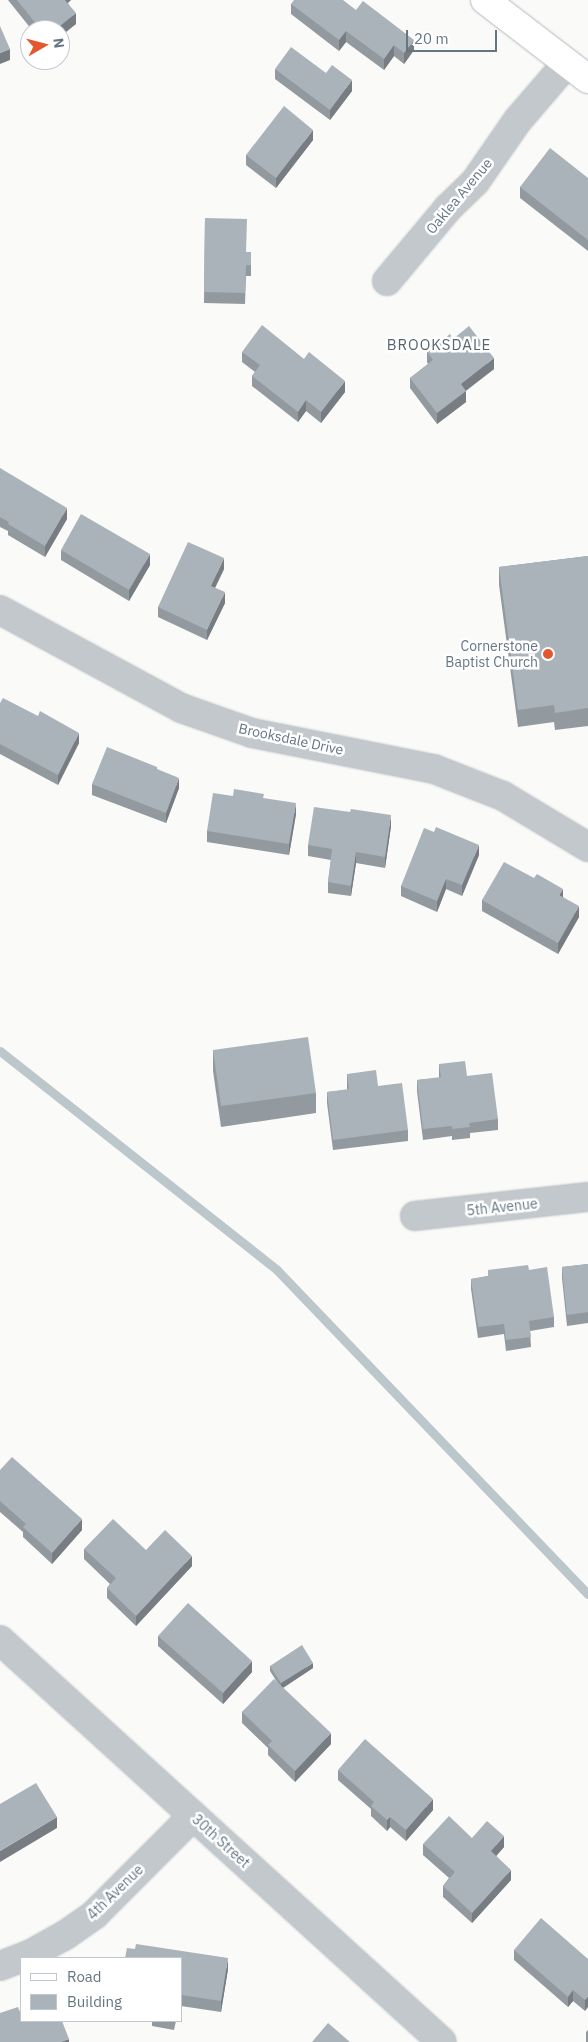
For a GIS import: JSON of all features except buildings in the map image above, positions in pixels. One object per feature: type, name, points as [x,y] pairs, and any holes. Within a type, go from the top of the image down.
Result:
[{"type":"street","points":[[485,0],[578,71]]},
{"type":"street","name":"Oaklea Avenue","points":[[387,281],[448,208],[474,182],[518,120],[578,71]]},
{"type":"street","name":"Brooksdale Drive","points":[[0,610],[83,657],[190,711],[252,733],[434,769],[503,796],[588,847]]},
{"type":"street","name":"5th Avenue","points":[[415,1216],[588,1198]]},
{"type":"street","name":"30th Street","points":[[0,1640],[442,2042]]},
{"type":"street","name":"4th Avenue","points":[[23,1957],[64,1936],[95,1914],[193,1816]]},
{"type":"street","name":"4th Avenue","points":[[0,1966],[20,1958]]},
{"type":"waterway","points":[[0,1051],[277,1270],[588,1594]]},
{"type":"place","name":"Cornerstone Baptist Church","points":[[548,654]]},
{"type":"district","name":"BROOKSDALE","points":[[439,345]]}]
